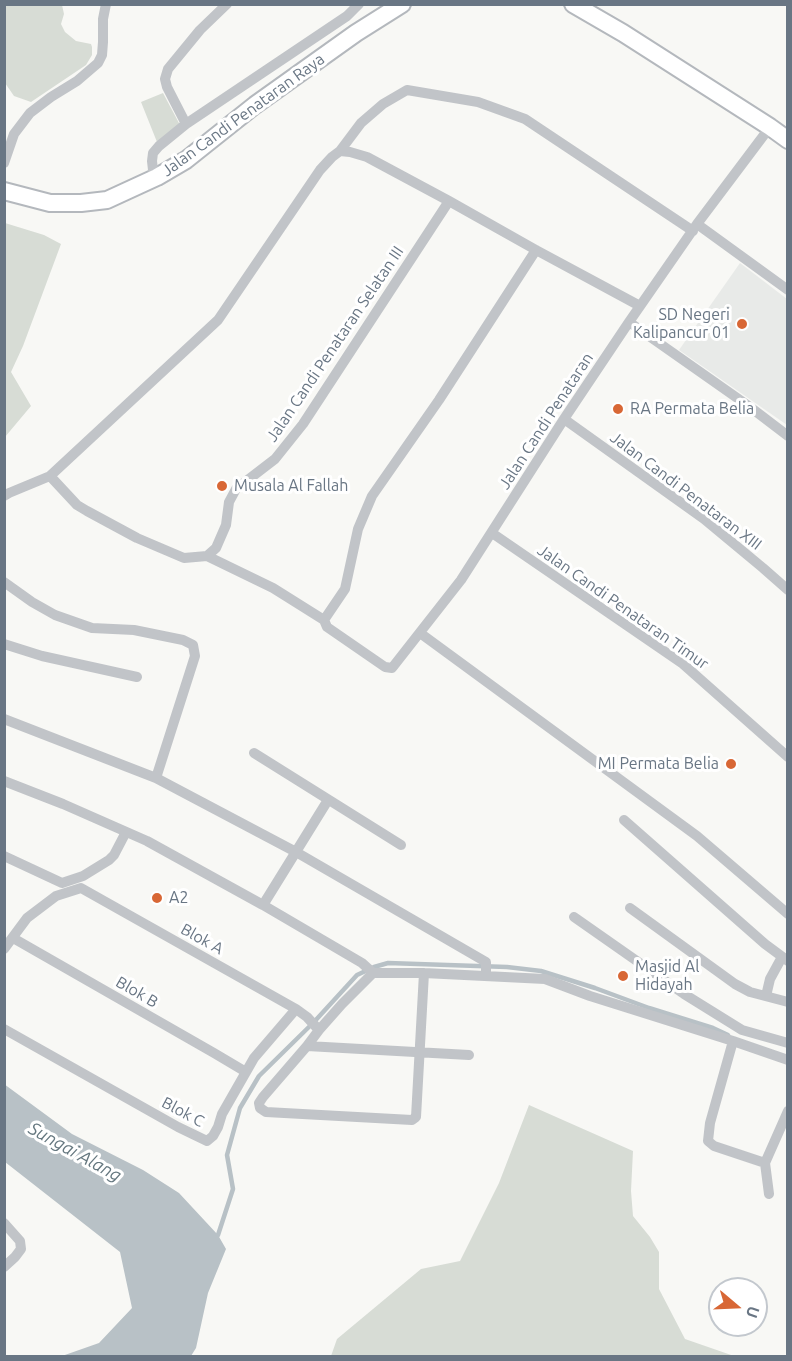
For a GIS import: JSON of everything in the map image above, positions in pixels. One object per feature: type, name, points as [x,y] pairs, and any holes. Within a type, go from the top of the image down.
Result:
[{"type":"main road","name":"Jalan Candi Penataran Raya","points":[[4,191],[50,203],[81,203],[107,200],[157,177],[186,160],[255,105],[356,33],[402,4]]},
{"type":"main road","points":[[573,4],[623,33],[788,140]]},
{"type":"street","points":[[4,163],[14,134],[30,113],[77,81],[98,63],[104,42],[103,19],[106,4]]},
{"type":"street","points":[[157,177],[152,161],[153,153],[159,146],[186,124],[347,16],[359,4]]},
{"type":"street","points":[[592,4],[623,33]]},
{"type":"street","points":[[186,124],[167,87],[165,79],[168,69],[224,5]]},
{"type":"street","points":[[4,496],[50,476],[218,320],[320,170],[340,151],[361,123],[383,104],[407,90],[478,102],[525,119],[788,290]]},
{"type":"street","name":"Jalan Candi Penataran","points":[[325,624],[385,667],[392,668],[461,580],[629,322],[770,127]]},
{"type":"street","points":[[340,151],[367,157],[640,306]]},
{"type":"street","name":"Jalan Candi Penataran Selatan III","points":[[207,556],[216,548],[226,525],[229,502],[236,489],[275,459],[303,424],[449,201]]},
{"type":"street","points":[[50,476],[77,505],[137,538],[184,558],[207,556],[273,588],[325,624],[345,589],[358,529],[372,496],[439,400],[536,250]]},
{"type":"street","points":[[629,322],[788,436]]},
{"type":"street","name":"Jalan Candi Penataran XIII","points":[[564,419],[704,519],[788,590]]},
{"type":"street","name":"Jalan Candi Penataran Timur","points":[[492,533],[683,664],[788,757]]},
{"type":"street","points":[[4,582],[55,615],[92,628],[134,630],[183,640],[193,645],[195,656],[156,778]]},
{"type":"street","points":[[420,633],[697,836],[788,914]]},
{"type":"street","points":[[4,644],[42,656],[136,677]]},
{"type":"street","points":[[4,719],[156,778],[296,852],[486,969]]},
{"type":"street","points":[[254,753],[401,845]]},
{"type":"street","points":[[4,781],[147,841],[263,905],[368,969],[424,973],[486,969],[545,979],[590,996],[788,1060]]},
{"type":"street","points":[[263,905],[328,800]]},
{"type":"street","points":[[624,820],[785,959],[770,979],[766,996]]},
{"type":"street","points":[[4,856],[62,883],[82,876],[110,860],[126,832]]},
{"type":"street","name":"Blok A","points":[[14,938],[27,918],[56,896],[81,888],[296,1009],[314,1024]]},
{"type":"street","points":[[630,908],[735,984],[750,992],[788,1002]]},
{"type":"street","points":[[574,917],[684,994],[742,1030],[788,1043]]},
{"type":"street","points":[[4,949],[14,938]]},
{"type":"street","name":"Blok B","points":[[14,938],[246,1072]]},
{"type":"street","points":[[368,969],[342,1004],[314,1024],[308,1046],[259,1103],[260,1108],[266,1112],[412,1120],[416,1117],[424,973]]},
{"type":"street","name":"Blok C","points":[[4,1029],[207,1141],[213,1136],[222,1114],[246,1072],[261,1050],[296,1009]]},
{"type":"street","points":[[733,1041],[710,1123],[708,1141],[714,1146],[765,1163]]},
{"type":"street","points":[[308,1046],[469,1054]]},
{"type":"street","points":[[769,1194],[765,1163],[788,1111]]},
{"type":"street","points":[[4,1223],[20,1241],[21,1249],[4,1267]]},
{"type":"shaded area","points":[[4,5],[62,5],[64,14],[61,24],[65,32],[76,41],[91,44],[92,55],[86,65],[31,102],[14,96],[5,83]]},
{"type":"shaded area","points":[[163,93],[180,125],[157,142],[141,102]]},
{"type":"shaded area","points":[[5,223],[44,235],[61,244],[11,372],[31,406],[5,437]]},
{"type":"shaded area","name":"SD Negeri Kalipancur 01","points":[[740,263],[787,299],[787,425],[679,350]]},
{"type":"shaded area","points":[[529,1105],[633,1151],[631,1191],[633,1216],[659,1252],[659,1289],[685,1339],[734,1356],[331,1356],[337,1339],[421,1269],[460,1261],[499,1183]]},
{"type":"water","name":"Sungai Alang","points":[[4,1084],[72,1134],[143,1170],[179,1193],[218,1235],[226,1249],[208,1293],[196,1348],[191,1356],[62,1356],[99,1343],[132,1308],[120,1252],[5,1162]]},
{"type":"waterway","points":[[218,1235],[233,1189],[227,1155],[240,1108],[259,1076],[314,1022],[357,975],[374,967],[388,963],[507,967],[541,971],[728,1035]]},
{"type":"place","name":"SD Negeri Kalipancur 01","points":[[742,324]]},
{"type":"place","name":"RA Permata Belia","points":[[618,409]]},
{"type":"place","name":"Musala Al Fallah","points":[[222,486]]},
{"type":"place","name":"MI Permata Belia","points":[[731,764]]},
{"type":"place","name":"A2","points":[[157,898]]},
{"type":"place","name":"Masjid Al Hidayah","points":[[623,976]]}]
